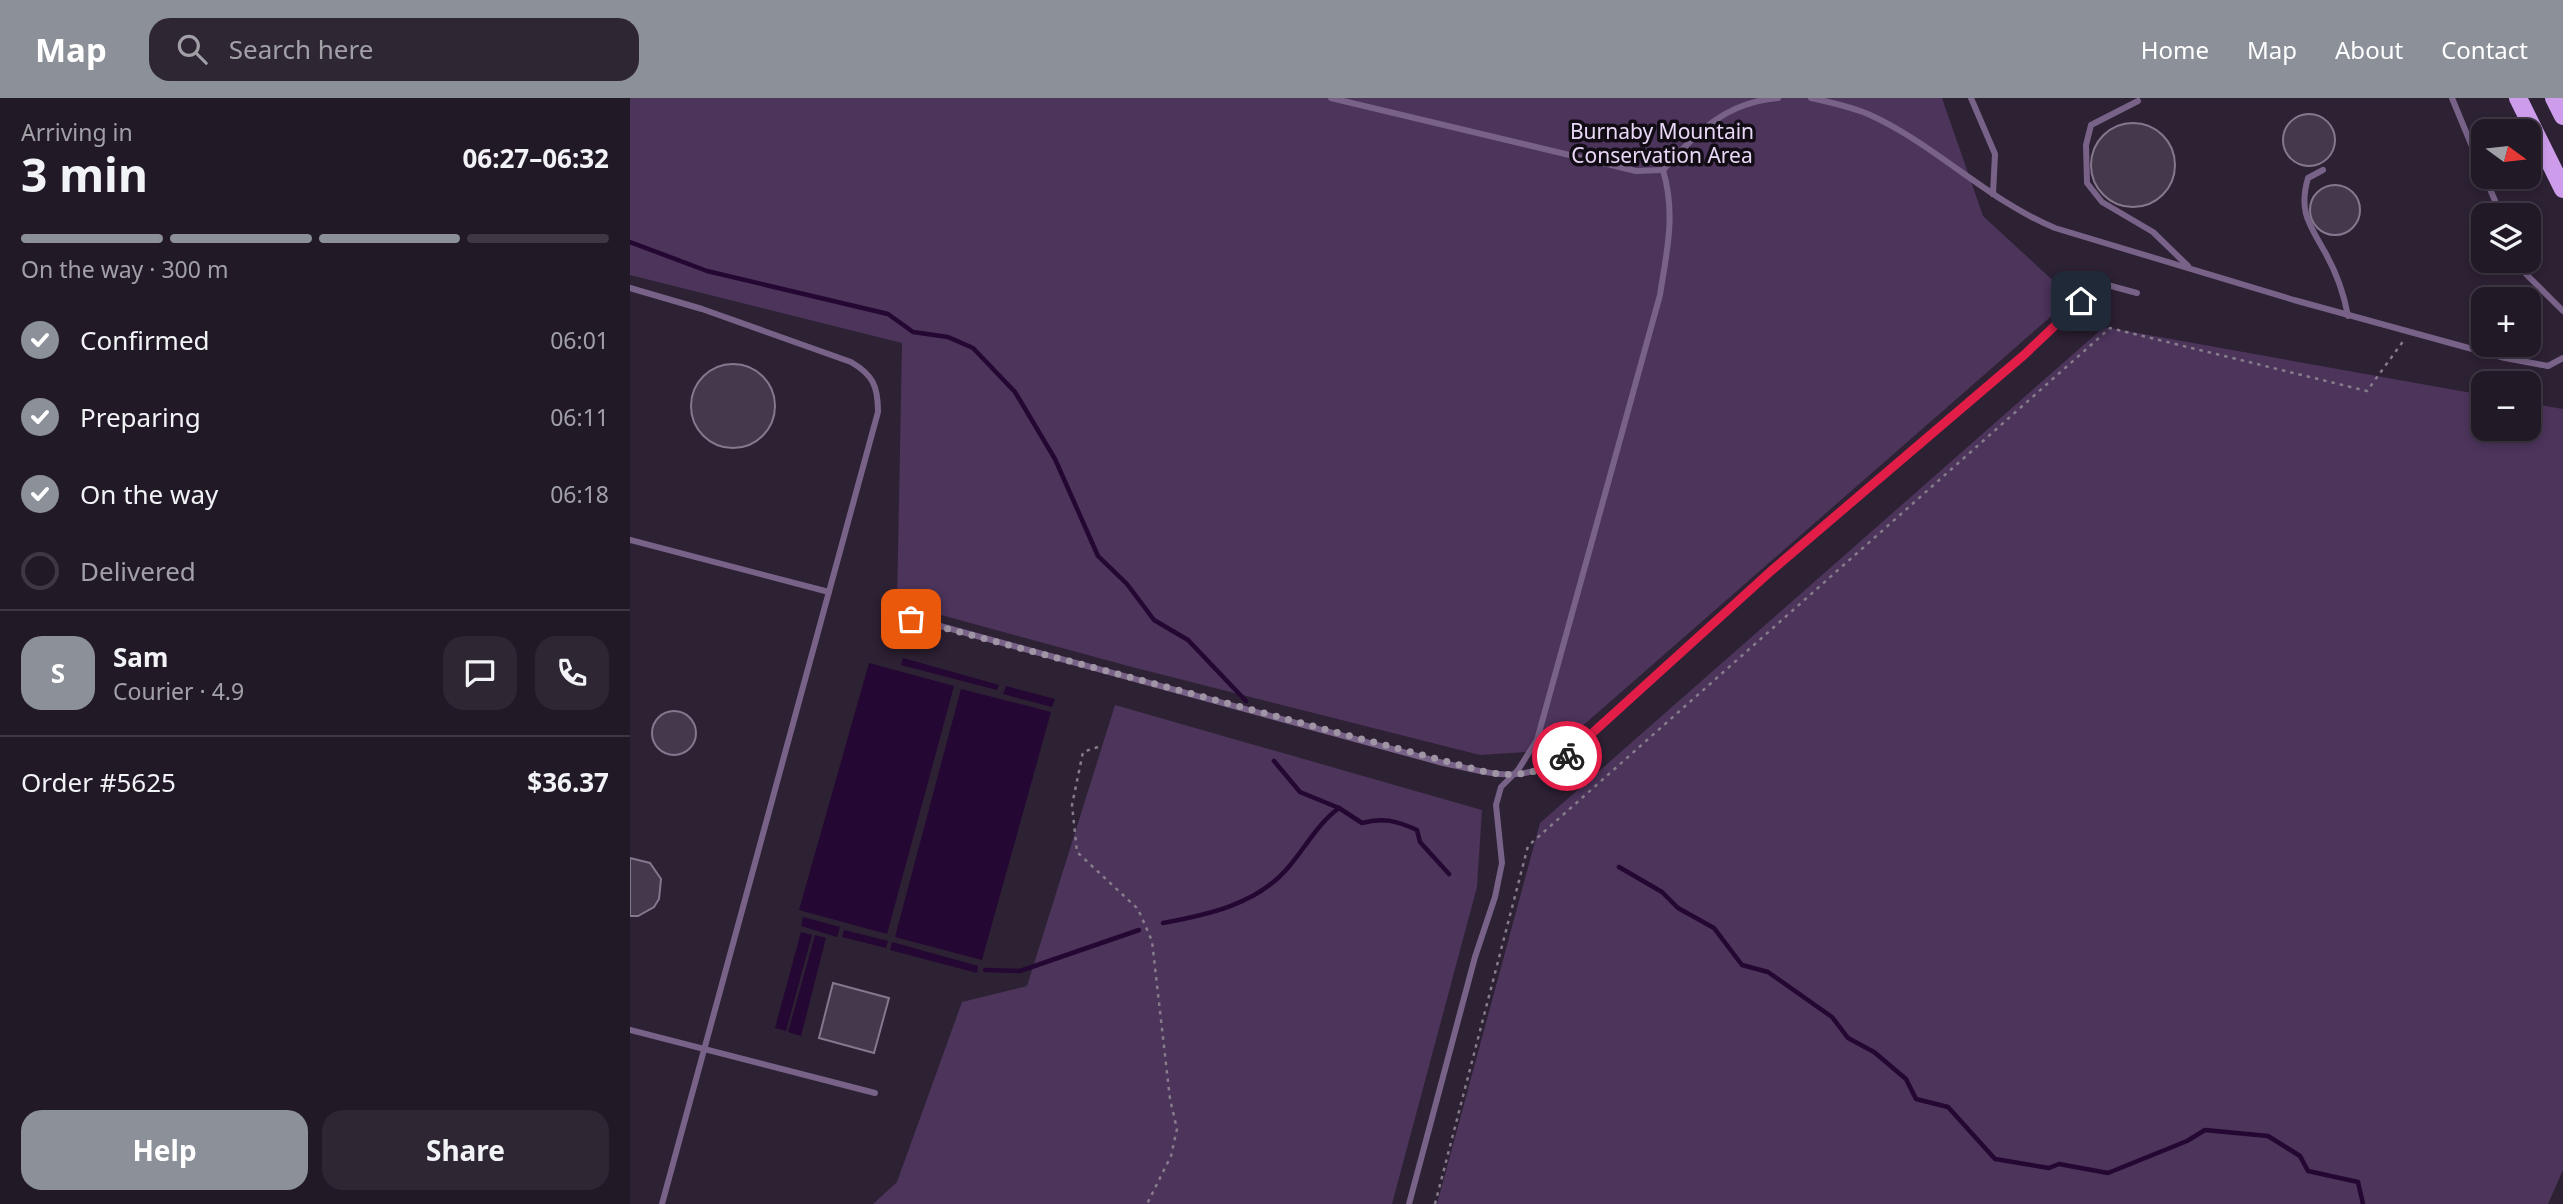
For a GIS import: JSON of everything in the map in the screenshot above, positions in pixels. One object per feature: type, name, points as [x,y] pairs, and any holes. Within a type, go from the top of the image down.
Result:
[{"type":"main road","points":[[2518,98],[2563,189]]},
{"type":"main road","points":[[2554,98],[2563,116]]},
{"type":"lane","points":[[1331,98],[1636,171],[1663,170],[1718,115],[1747,104],[1778,98]]},
{"type":"lane","points":[[1811,98],[1849,106],[1880,120],[1947,161],[2025,216],[2055,228],[2348,316],[2505,358],[2548,366],[2563,358]]},
{"type":"lane","points":[[1971,98],[1995,154],[1993,194]]},
{"type":"lane","points":[[2452,98],[2471,144]]},
{"type":"lane","points":[[2138,101],[2091,125],[2086,145],[2087,183],[2102,202],[2153,232],[2189,267]]},
{"type":"lane","points":[[1409,1204],[1475,957],[1495,897],[1502,863],[1496,805],[1508,777],[1518,770],[1536,740],[1660,295],[1670,236],[1671,198],[1663,170]]},
{"type":"lane","points":[[2323,170],[2308,178],[2303,195],[2307,224],[2344,291],[2348,316]]},
{"type":"lane","points":[[2525,273],[2563,311]]},
{"type":"lane","points":[[885,611],[1430,760],[1508,777],[1539,772],[1566,758],[1771,571],[2024,355],[2100,283],[2137,293]]},
{"type":"lane","points":[[630,289],[702,309],[851,362],[874,380],[878,393],[878,412],[662,1204]]},
{"type":"lane","points":[[630,540],[829,593]]},
{"type":"lane","points":[[630,1030],[875,1093]]},
{"type":"path","points":[[1435,1204],[1528,846],[1538,837],[2110,328],[2367,391],[2407,335]]},
{"type":"path","points":[[1098,747],[1083,752],[1072,805],[1077,852],[1139,909],[1145,919],[1152,942],[1170,1099],[1177,1129],[1171,1156],[1147,1204]]},
{"type":"green space","name":"Burnaby Mountain Conservation Area","points":[[630,98],[1942,98],[1983,216],[2072,298],[1555,750],[1480,755],[1132,667],[897,603],[902,343],[630,275]]},
{"type":"green space","points":[[2104,327],[2471,393],[2471,441],[2541,441],[2541,405],[2563,409],[2563,1170],[2548,1204],[1437,1204],[1540,823]]},
{"type":"green space","points":[[1115,705],[1482,810],[1477,887],[1392,1204],[873,1204],[897,1182],[962,1002],[1027,986]]},
{"type":"shaded area","points":[[903,658],[999,685],[997,690],[901,665]]},
{"type":"shaded area","points":[[869,663],[954,686],[887,934],[799,910]]},
{"type":"shaded area","points":[[1006,686],[1055,699],[1052,707],[1003,694]]},
{"type":"shaded area","points":[[961,689],[1051,712],[982,960],[895,937]]},
{"type":"shaded area","points":[[803,917],[840,927],[837,937],[801,926]]},
{"type":"shaded area","points":[[844,930],[888,941],[886,948],[842,937]]},
{"type":"shaded area","points":[[801,932],[812,935],[786,1031],[775,1028]]},
{"type":"shaded area","points":[[815,935],[826,938],[801,1036],[788,1032]]},
{"type":"shaded area","points":[[892,942],[978,966],[977,973],[890,950]]},
{"type":"building","points":[[2309,114],[2319,116],[2327,122],[2333,130],[2333,150],[2327,158],[2319,164],[2309,166],[2299,164],[2291,158],[2285,150],[2283,140],[2285,130],[2291,122],[2299,116]]},
{"type":"building","points":[[2133,123],[2149,126],[2163,135],[2172,149],[2175,165],[2172,181],[2163,195],[2149,204],[2133,207],[2117,204],[2103,195],[2094,181],[2091,165],[2094,149],[2103,135],[2117,126]]},
{"type":"building","points":[[2335,185],[2353,192],[2360,210],[2353,228],[2335,235],[2317,228],[2310,210],[2317,192]]},
{"type":"building","points":[[725,364],[741,364],[757,371],[768,382],[775,398],[772,422],[763,436],[741,448],[725,448],[709,441],[698,430],[691,414],[691,398],[698,382],[709,371]]},
{"type":"building","points":[[674,711],[683,712],[690,717],[695,724],[695,742],[690,749],[683,754],[674,755],[665,754],[658,749],[653,742],[652,733],[653,724],[658,717],[665,712]]},
{"type":"building","points":[[630,858],[650,863],[661,879],[659,899],[654,907],[638,916],[630,916]]},
{"type":"building","points":[[833,983],[889,998],[874,1053],[819,1038]]},
{"type":"waterway","points":[[630,242],[707,271],[888,314],[913,332],[948,337],[973,348],[1015,392],[1055,459],[1098,556],[1127,584],[1154,620],[1188,640],[1246,701]]},
{"type":"waterway","points":[[1274,761],[1300,792],[1339,808],[1362,823],[1390,821],[1417,830],[1420,842],[1449,874]]},
{"type":"waterway","points":[[1163,923],[1229,907],[1260,892],[1286,870],[1317,829],[1339,808]]},
{"type":"waterway","points":[[1619,867],[1662,892],[1678,908],[1714,928],[1742,965],[1768,972],[1832,1017],[1848,1038],[1874,1052],[1906,1079],[1916,1099],[1948,1107],[1995,1159],[2049,1168],[2059,1164],[2108,1173],[2187,1141],[2205,1130],[2268,1136],[2300,1156],[2308,1171],[2358,1182],[2363,1204]]},
{"type":"waterway","points":[[985,970],[1020,971],[1139,930]]},
{"type":"way so far","points":[[911,619],[1443,763],[1508,777],[1539,772],[1567,756]]},
{"type":"route","points":[[1567,756],[1771,571],[2024,355],[2081,301]]}]
